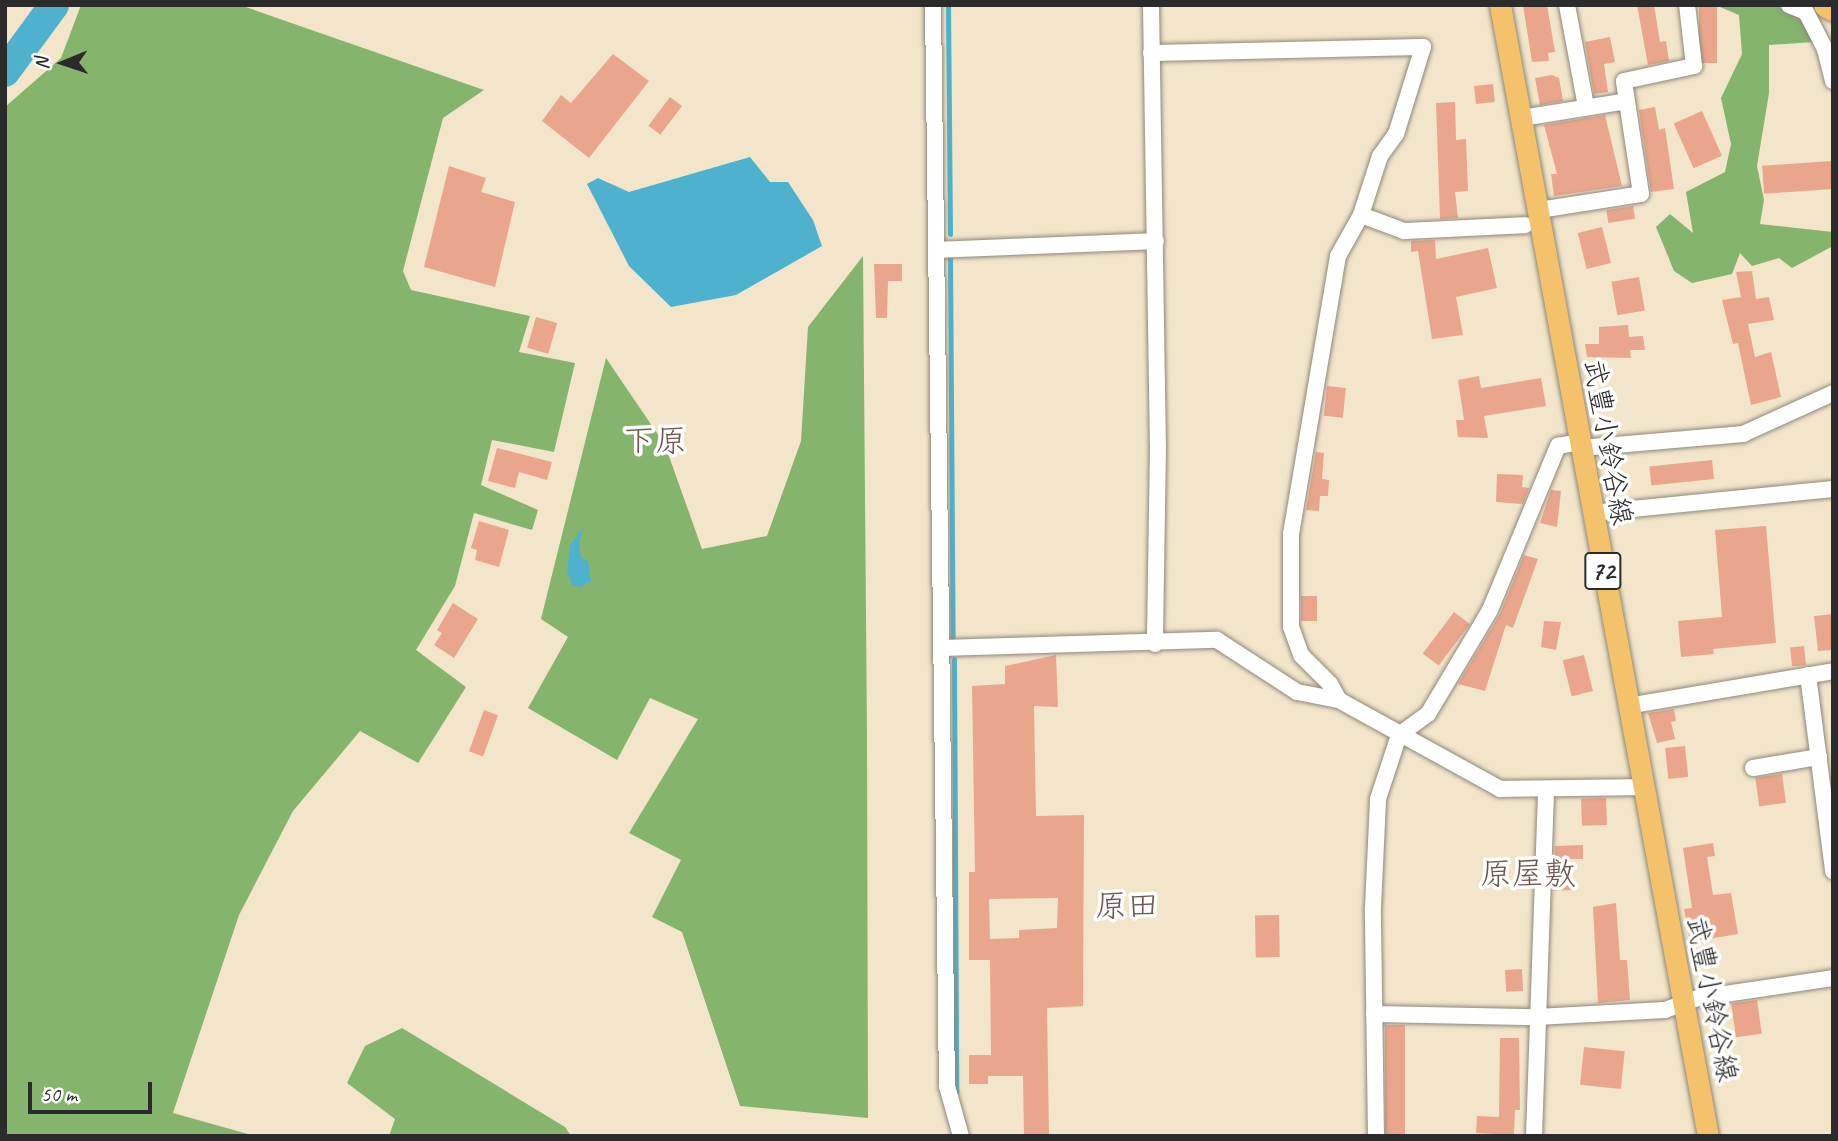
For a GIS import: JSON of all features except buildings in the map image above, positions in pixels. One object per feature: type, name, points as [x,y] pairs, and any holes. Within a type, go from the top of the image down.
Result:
[{"type":"highway","points":[[1826,5],[1833,9]]},
{"type":"main road","name":"武豊小鈴谷線","points":[[1500,5],[1522,118],[1532,217],[1581,445],[1591,513],[1708,1136]]},
{"type":"street","points":[[933,5],[947,1086],[961,1136]]},
{"type":"street","points":[[1151,5],[1156,241],[1155,644]]},
{"type":"street","points":[[1567,5],[1586,107]]},
{"type":"street","points":[[1361,215],[1405,231],[1532,217],[1641,194],[1624,80],[1694,66],[1688,5]]},
{"type":"street","points":[[1789,5],[1806,12],[1825,49],[1833,81]]},
{"type":"street","points":[[1151,54],[1423,47],[1396,134],[1380,156],[1361,215],[1338,256],[1291,534],[1291,627],[1301,655],[1329,684],[1339,700]]},
{"type":"street","points":[[1522,118],[1627,101]]},
{"type":"street","points":[[936,250],[1156,241]]},
{"type":"street","points":[[1376,1136],[1374,1014],[1378,799],[1399,735],[1428,714],[1490,610],[1558,446],[1743,434],[1833,393]]},
{"type":"street","points":[[1591,513],[1833,489]]},
{"type":"street","points":[[942,648],[1155,644],[1217,640],[1297,692],[1339,700],[1500,789],[1643,787]]},
{"type":"street","points":[[1627,706],[1833,671]]},
{"type":"street","points":[[1808,675],[1833,871]]},
{"type":"street","points":[[1753,768],[1819,757]]},
{"type":"street","points":[[1534,1136],[1546,790]]},
{"type":"street","points":[[1374,1014],[1537,1017],[1665,1010],[1684,1001],[1833,978]]},
{"type":"green space","points":[[81,5],[240,5],[484,90],[443,118],[403,271],[411,290],[530,316],[519,352],[575,363],[554,452],[492,440],[481,485],[538,510],[532,530],[474,513],[455,586],[416,650],[466,687],[418,763],[360,731],[293,811],[239,915],[173,1113],[255,1136],[5,1136],[5,107],[61,58]]},
{"type":"green space","points":[[1774,5],[1801,16],[1814,42],[1769,45],[1769,93],[1757,166],[1764,200],[1760,224],[1833,232],[1833,246],[1792,268],[1779,258],[1752,266],[1740,253],[1732,274],[1692,283],[1674,271],[1656,227],[1670,214],[1693,233],[1686,192],[1725,172],[1731,144],[1721,98],[1742,54],[1739,15],[1720,7]]},
{"type":"green space","points":[[863,256],[868,1118],[740,1106],[682,932],[652,917],[681,860],[629,833],[698,719],[650,698],[617,760],[528,708],[568,637],[541,619],[606,358],[665,445],[702,549],[767,536],[801,441],[808,327]]},
{"type":"green space","points":[[402,1028],[565,1127],[571,1136],[389,1136],[395,1119],[347,1083],[365,1046]]},
{"type":"water","points":[[750,157],[770,182],[788,182],[813,220],[822,246],[736,295],[671,307],[629,266],[587,184],[598,178],[629,192]]},
{"type":"water","points":[[583,527],[579,545],[581,558],[588,561],[591,581],[580,587],[572,585],[567,571],[570,546]]},
{"type":"waterway","points":[[5,72],[54,5]]},
{"type":"waterway","points":[[948,5],[950,234]]},
{"type":"waterway","points":[[950,256],[953,638]]},
{"type":"waterway","points":[[954,659],[956,1092]]},
{"type":"district","name":"下原","points":[[655,441]]},
{"type":"district","name":"原屋敷","points":[[1528,874]]},
{"type":"district","name":"原田","points":[[1127,906]]}]
